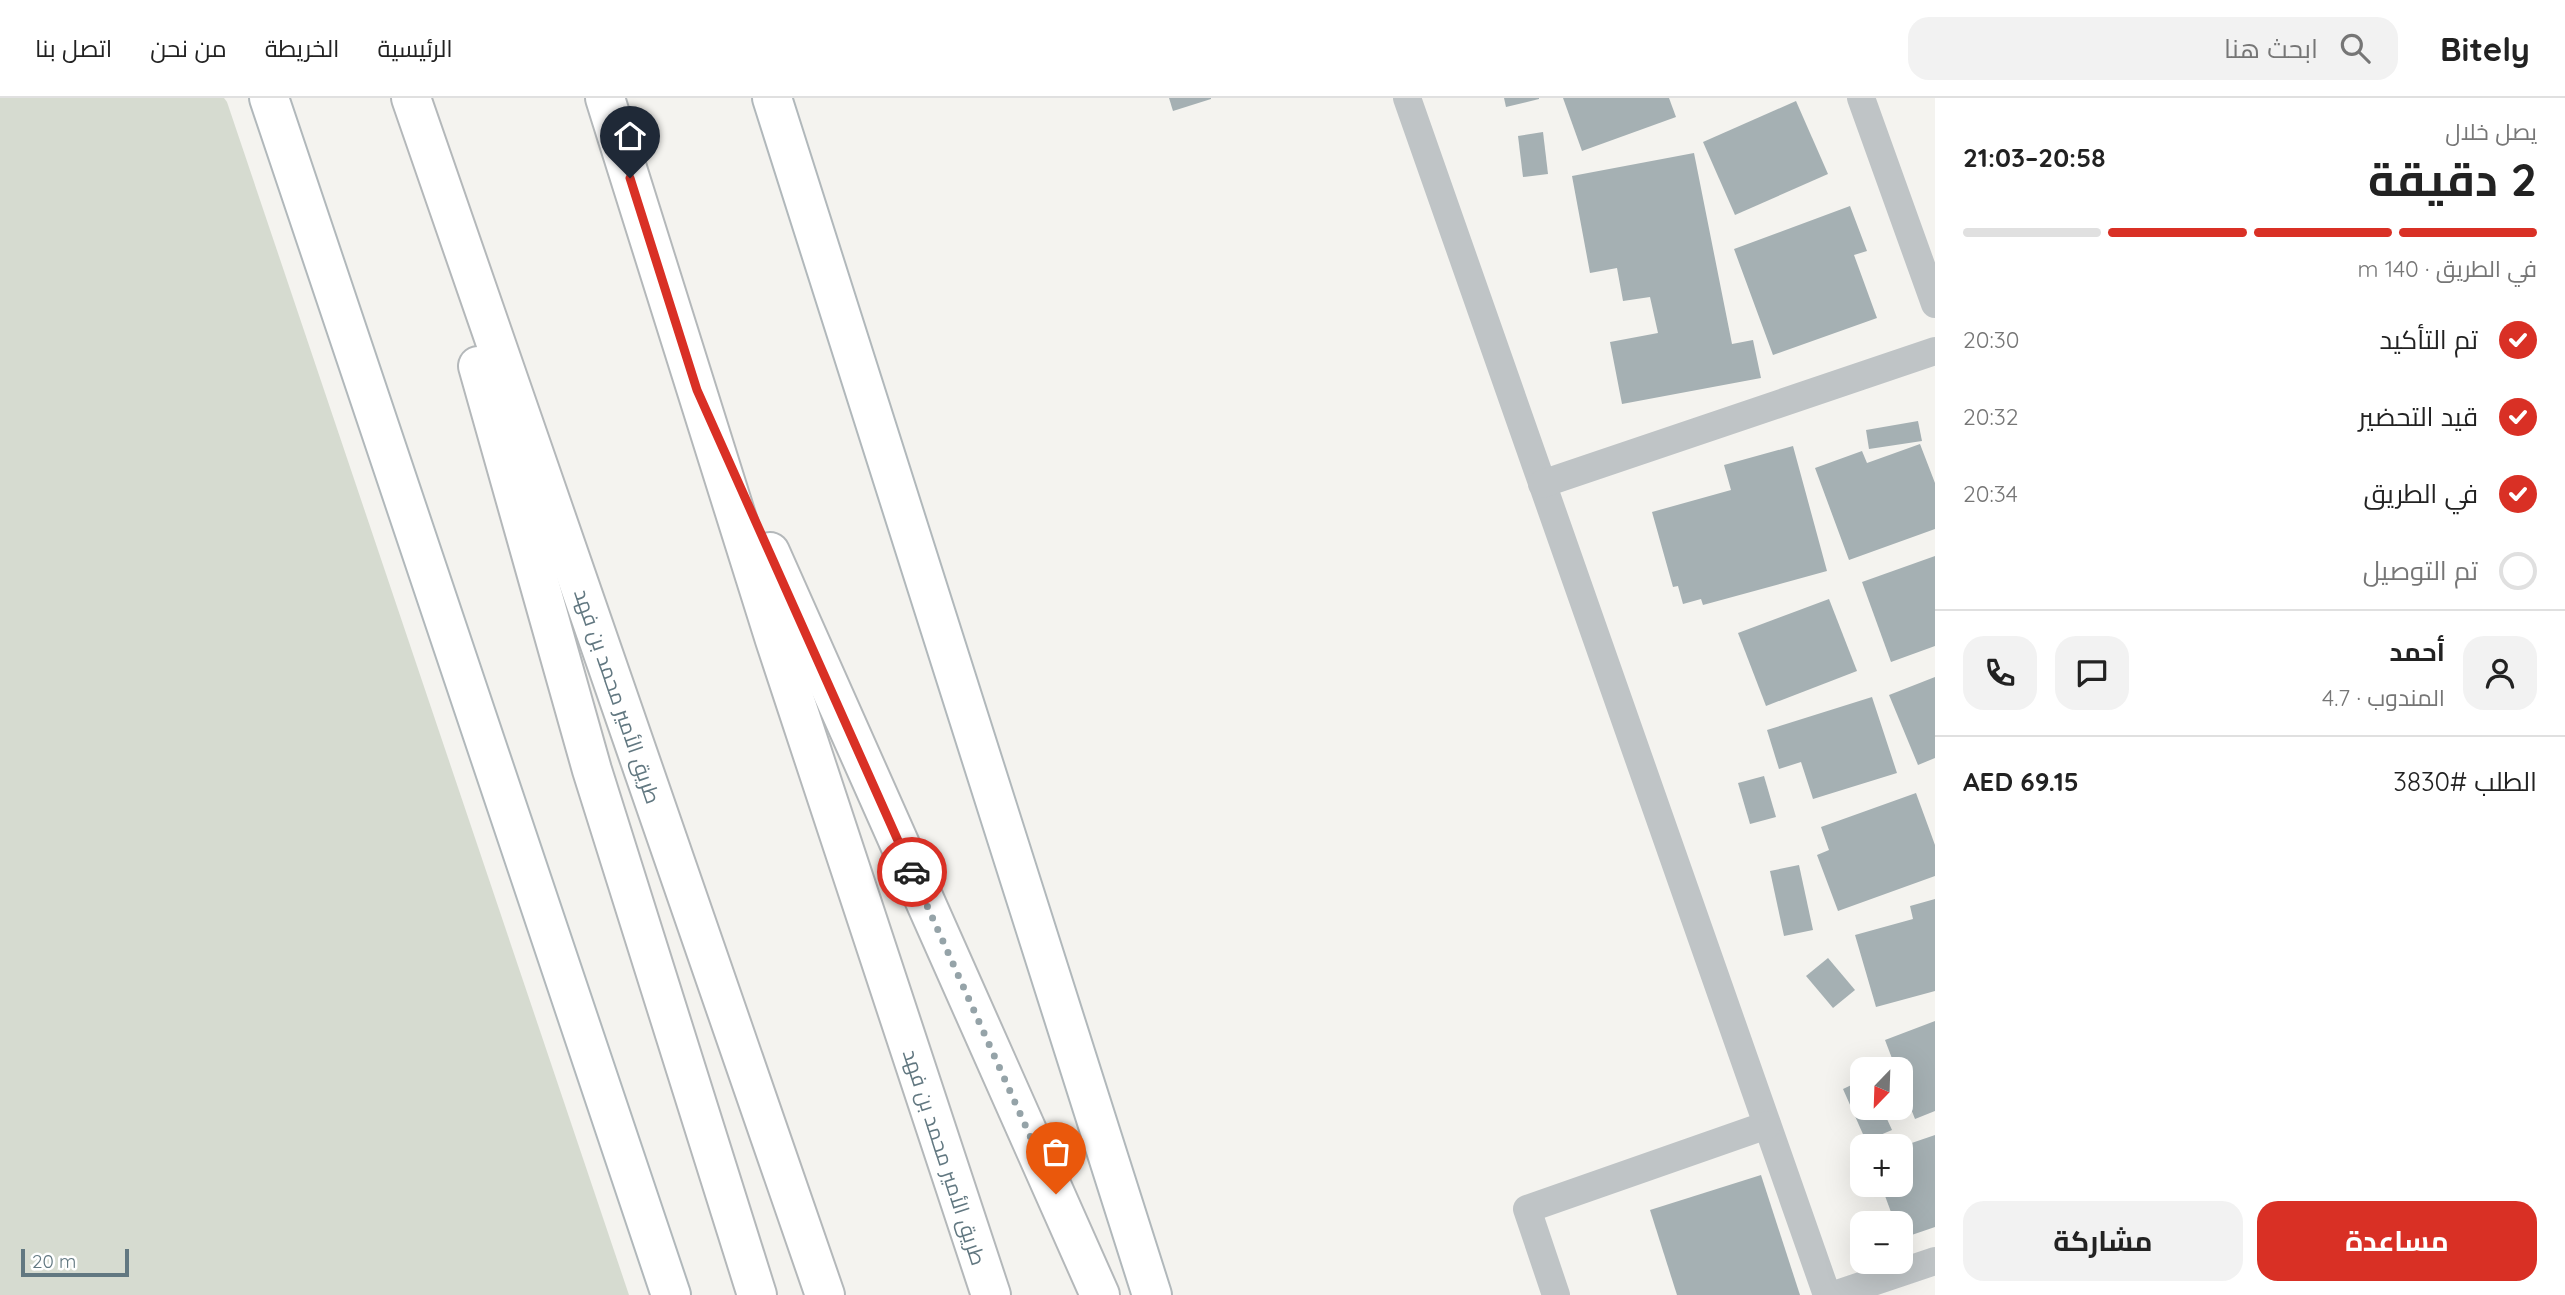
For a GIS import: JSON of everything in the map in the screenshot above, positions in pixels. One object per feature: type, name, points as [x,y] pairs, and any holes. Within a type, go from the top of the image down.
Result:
[{"type":"main road","points":[[403,98],[592,770],[757,1295]]},
{"type":"main road","name":"طريق الأمير محمد بن فهد","points":[[411,98],[825,1295]]},
{"type":"main road","name":"طريق الأمير محمد بن فهد","points":[[605,98],[775,640],[991,1295]]},
{"type":"main road","points":[[772,98],[1152,1295]]},
{"type":"main road","points":[[269,104],[671,1295]]},
{"type":"main road","points":[[697,390],[1100,1295]]},
{"type":"street","points":[[1407,98],[1827,1295]]},
{"type":"street","points":[[1861,98],[1935,304]]},
{"type":"street","points":[[1542,484],[1935,351]]},
{"type":"street","points":[[1556,1295],[1527,1209],[1768,1125]]},
{"type":"street","points":[[1834,1295],[1935,1261]]},
{"type":"shaded area","points":[[0,98],[224,98],[227,102],[629,1295],[0,1295]]},
{"type":"building","points":[[1169,98],[1211,98],[1211,99],[1173,111]]},
{"type":"building","points":[[1504,98],[1539,98],[1539,99],[1506,107]]},
{"type":"building","points":[[1563,98],[1669,98],[1676,117],[1582,151]]},
{"type":"building","points":[[1796,101],[1828,174],[1735,215],[1703,142]]},
{"type":"building","points":[[1543,132],[1548,174],[1523,177],[1518,136]]},
{"type":"building","points":[[1694,153],[1732,344],[1753,340],[1761,378],[1622,404],[1610,342],[1658,333],[1650,297],[1623,301],[1617,268],[1590,273],[1572,176]]},
{"type":"building","points":[[1850,206],[1867,251],[1854,255],[1877,318],[1773,355],[1734,249]]},
{"type":"building","points":[[1918,421],[1922,441],[1869,449],[1866,430]]},
{"type":"building","points":[[1920,444],[1935,483],[1935,529],[1849,560],[1815,468],[1862,451],[1867,463]]},
{"type":"building","points":[[1793,446],[1827,571],[1703,605],[1701,599],[1683,604],[1678,586],[1673,587],[1652,512],[1731,490],[1724,465]]},
{"type":"building","points":[[1935,556],[1935,646],[1891,662],[1862,582]]},
{"type":"building","points":[[1829,599],[1857,671],[1766,706],[1738,633]]},
{"type":"building","points":[[1935,677],[1935,758],[1918,765],[1889,695]]},
{"type":"building","points":[[1872,697],[1897,773],[1813,799],[1801,762],[1779,769],[1767,730]]},
{"type":"building","points":[[1764,776],[1776,817],[1750,824],[1738,783]]},
{"type":"building","points":[[1916,793],[1935,845],[1935,876],[1838,911],[1817,855],[1829,850],[1821,827]]},
{"type":"building","points":[[1799,865],[1813,930],[1784,936],[1770,871]]},
{"type":"building","points":[[1935,899],[1935,991],[1876,1007],[1855,935],[1913,919],[1910,906]]},
{"type":"building","points":[[1828,958],[1855,990],[1833,1008],[1806,976]]},
{"type":"building","points":[[1935,1021],[1935,1111],[1915,1119],[1913,1057],[1891,1057],[1885,1040]]},
{"type":"building","points":[[1850,1086],[1850,1105],[1843,1089]]},
{"type":"building","points":[[1857,1120],[1887,1120],[1892,1130],[1883,1134],[1863,1134]]},
{"type":"building","points":[[1935,1135],[1935,1227],[1913,1235],[1913,1211],[1891,1211],[1885,1197],[1913,1197],[1913,1143]]},
{"type":"building","points":[[1761,1175],[1800,1295],[1677,1295],[1650,1210]]},
{"type":"way so far","points":[[912,872],[1056,1194]]},
{"type":"route","points":[[630,178],[697,390],[912,872]]}]
